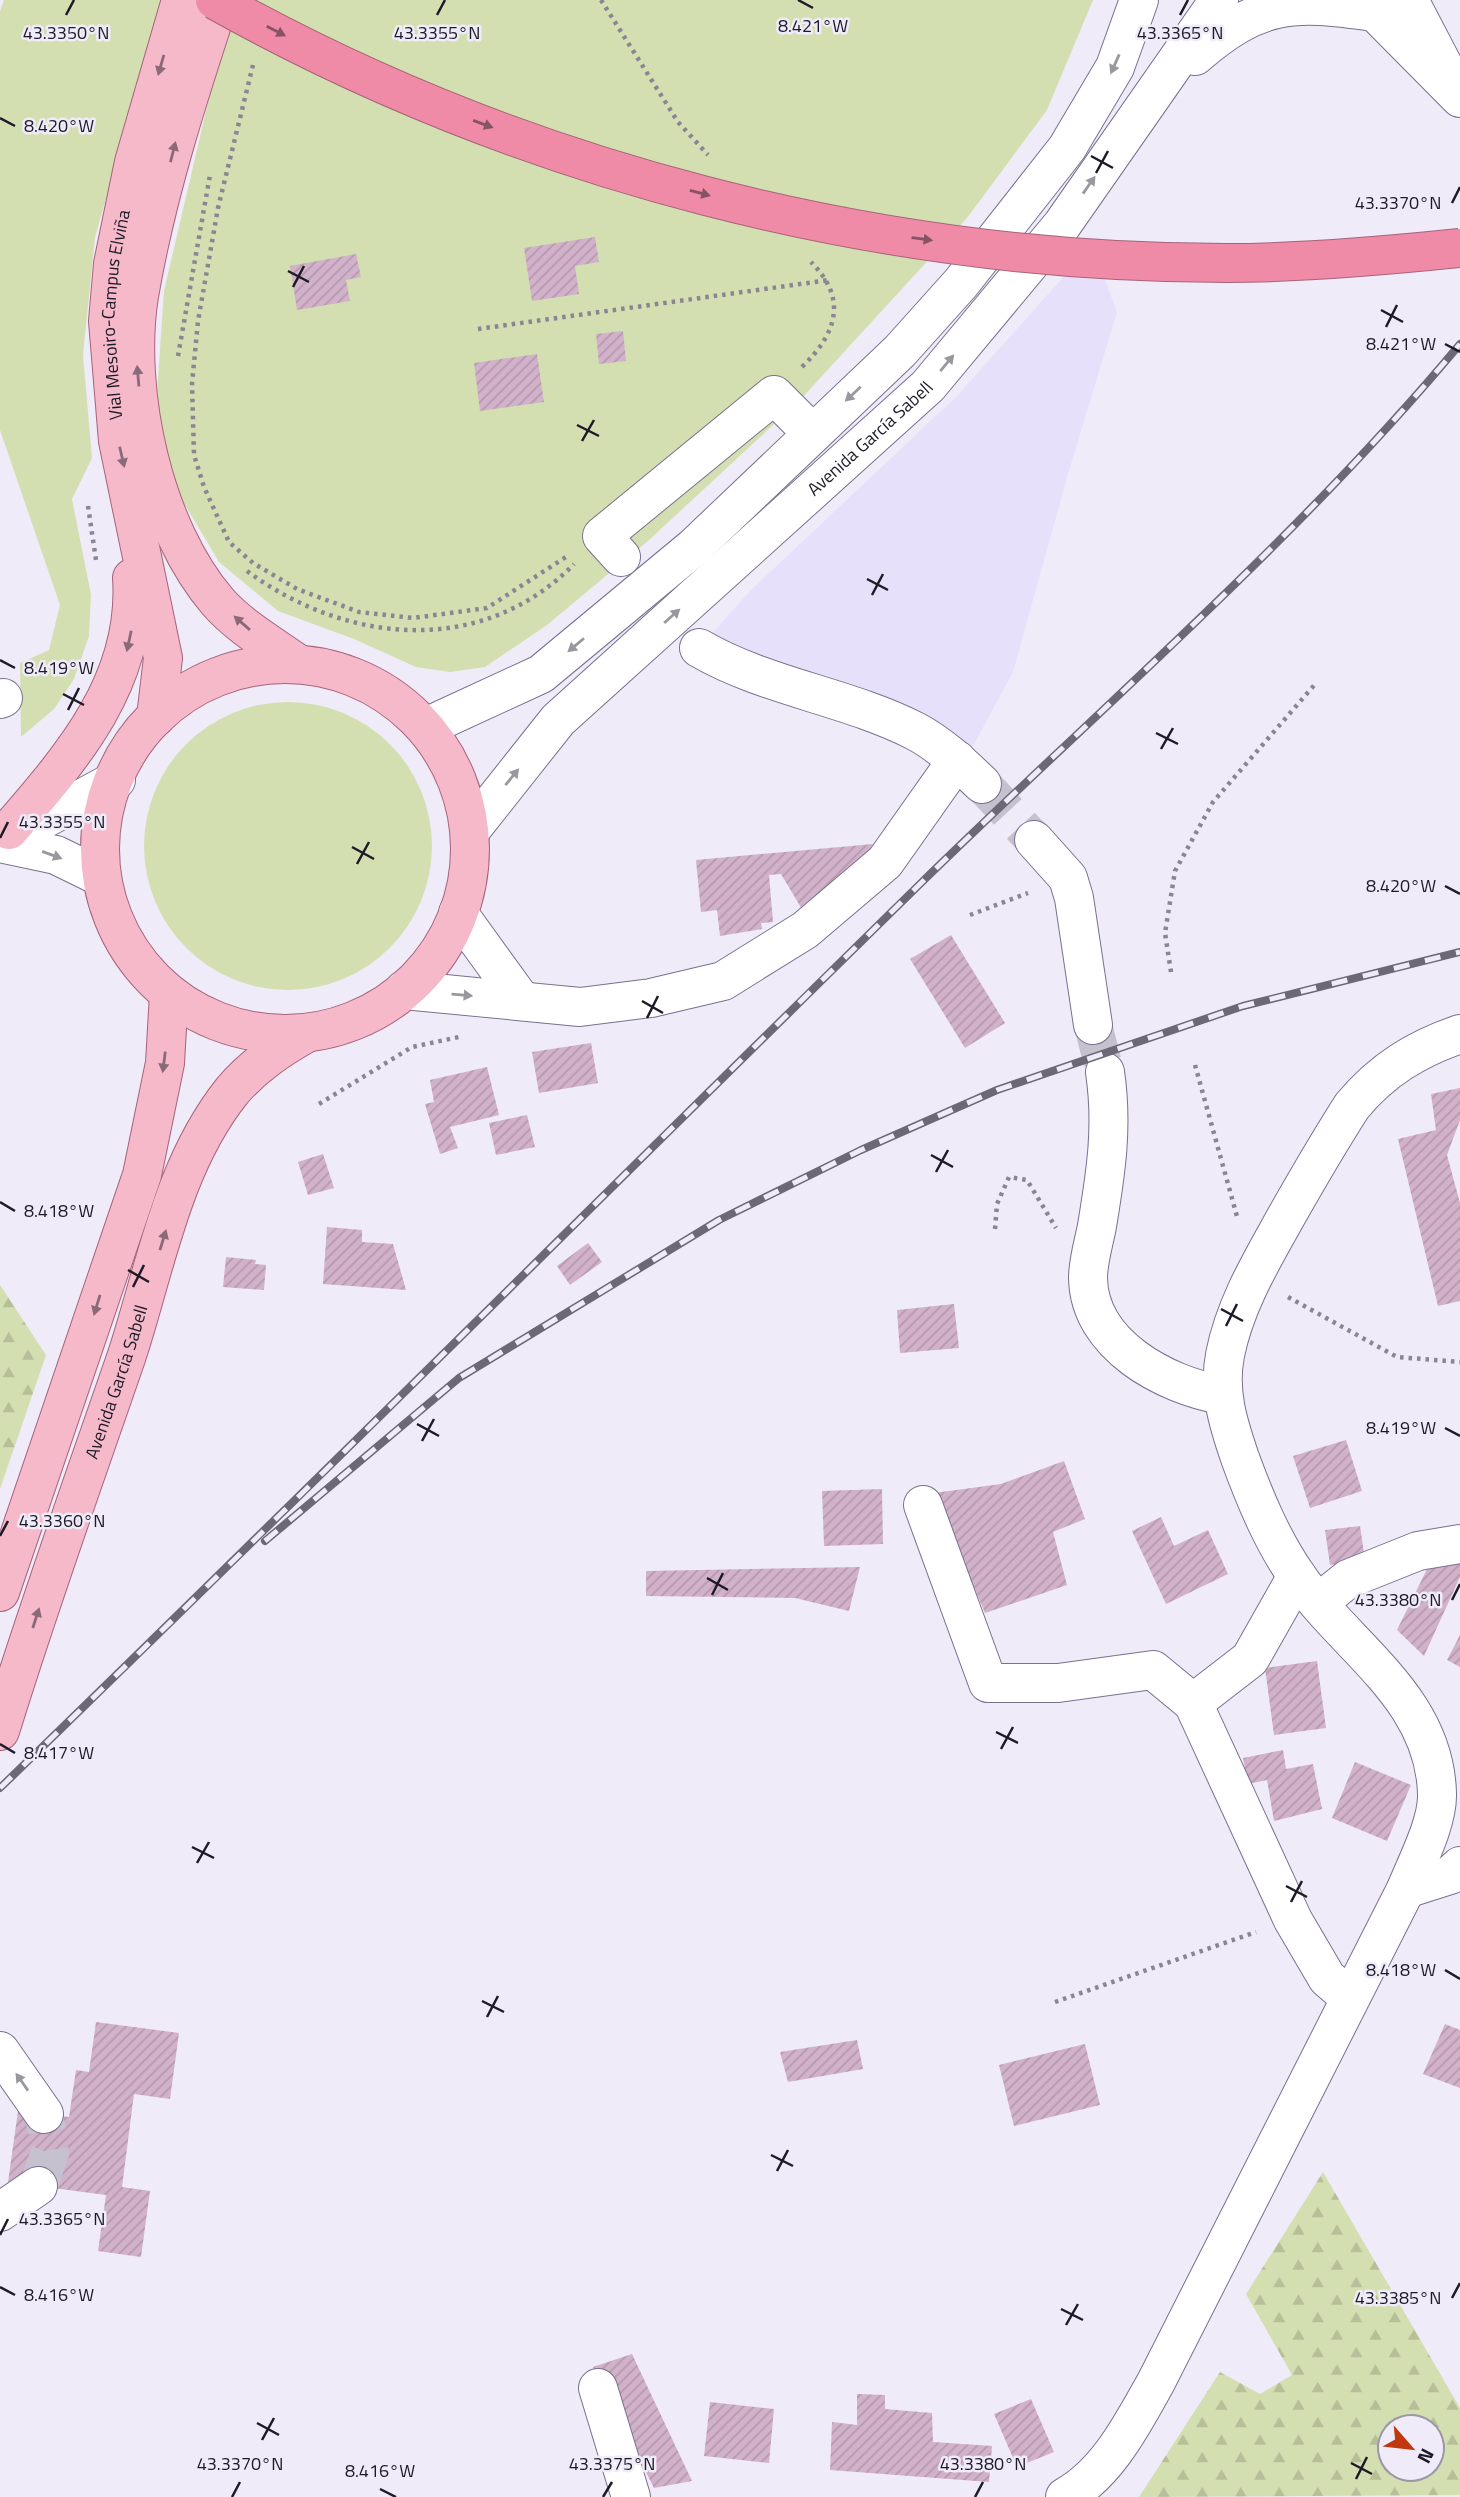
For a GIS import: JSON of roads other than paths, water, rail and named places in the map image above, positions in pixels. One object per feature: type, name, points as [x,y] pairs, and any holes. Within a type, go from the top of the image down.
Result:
[{"type":"highway","points":[[217,0],[341,63],[462,117],[601,166],[746,206],[907,237],[1072,256],[1227,263],[1388,256],[1460,248]]},
{"type":"main road","name":"Vial Mesoiro-Campus Elviña","points":[[156,717],[163,658],[118,441],[108,321],[113,264],[134,162],[181,0]]},
{"type":"main road","name":"Vial Mesoiro-Campus Elviña","points":[[217,0],[182,115],[139,298],[137,372],[158,491],[170,527],[194,570],[219,603],[251,631],[297,663]]},
{"type":"main road","points":[[3,836],[72,756],[120,670],[133,619],[130,540],[132,499]]},
{"type":"main road","points":[[297,663],[345,672],[389,694],[426,727],[456,776],[470,831],[468,872],[458,913],[439,950],[404,990],[358,1019],[307,1033],[258,1033],[211,1020],[169,994],[136,961],[113,922],[101,877],[99,831],[127,755],[156,717],[189,688],[242,667],[297,663]]},
{"type":"main road","points":[[0,1592],[142,1175],[165,1063],[169,994]]},
{"type":"main road","name":"Avenida García Sabell","points":[[0,1731],[127,1353],[185,1169],[232,1091],[268,1056],[307,1033]]},
{"type":"street","points":[[426,727],[541,674],[694,547],[811,432],[900,351],[1016,216],[1067,148],[1115,67],[1139,0]]},
{"type":"street","name":"Avenida García Sabell","points":[[470,831],[558,720],[928,386],[1062,225],[1219,0]]},
{"type":"street","points":[[1153,92],[1229,27],[1277,4],[1328,0],[1368,6],[1460,98]]},
{"type":"street","points":[[1409,0],[1460,98]]},
{"type":"street","points":[[611,547],[774,395],[811,432]]},
{"type":"street","points":[[404,990],[580,1007],[651,999],[723,981],[805,930],[885,862],[969,772],[916,731],[856,706],[723,662],[699,648]]},
{"type":"street","points":[[3,836],[44,819],[116,780]]},
{"type":"street","points":[[3,836],[56,855],[101,877]]},
{"type":"street","points":[[1034,840],[1068,878],[1094,1025]]},
{"type":"street","points":[[458,913],[521,1000]]},
{"type":"street","points":[[1065,2497],[1098,2469],[1129,2430],[1406,1889],[1426,1841],[1437,1795],[1430,1755],[1418,1722],[1402,1693],[1308,1590],[1256,1499],[1227,1419],[1222,1395],[1228,1344],[1258,1266],[1332,1136],[1372,1081],[1402,1060],[1460,1034]]},
{"type":"street","points":[[1105,1072],[1111,1111],[1107,1163],[1088,1279],[1098,1317],[1139,1365],[1177,1383],[1222,1395]]},
{"type":"street","points":[[923,1505],[988,1683],[1058,1683],[1153,1670],[1193,1703],[1293,1920],[1327,1978],[1349,1997]]},
{"type":"street","points":[[1193,1703],[1250,1658],[1308,1590],[1348,1579],[1418,1551],[1460,1544]]},
{"type":"street","points":[[1406,1889],[1457,1873]]},
{"type":"street","points":[[0,2051],[44,2114]]},
{"type":"street","points":[[0,2212],[38,2186]]},
{"type":"street","points":[[598,2388],[631,2497]]},
{"type":"tunnel","points":[[982,784],[1034,840]]},
{"type":"tunnel","points":[[1093,1025],[1105,1072]]},
{"type":"tunnel","points":[[38,2186],[50,2153],[44,2114]]},
{"type":"railway","points":[[0,1788],[920,884],[1265,554],[1332,486],[1460,344]]},
{"type":"railway","points":[[265,1541],[459,1378],[719,1220],[861,1150],[997,1090],[1243,1006],[1460,952]]}]
